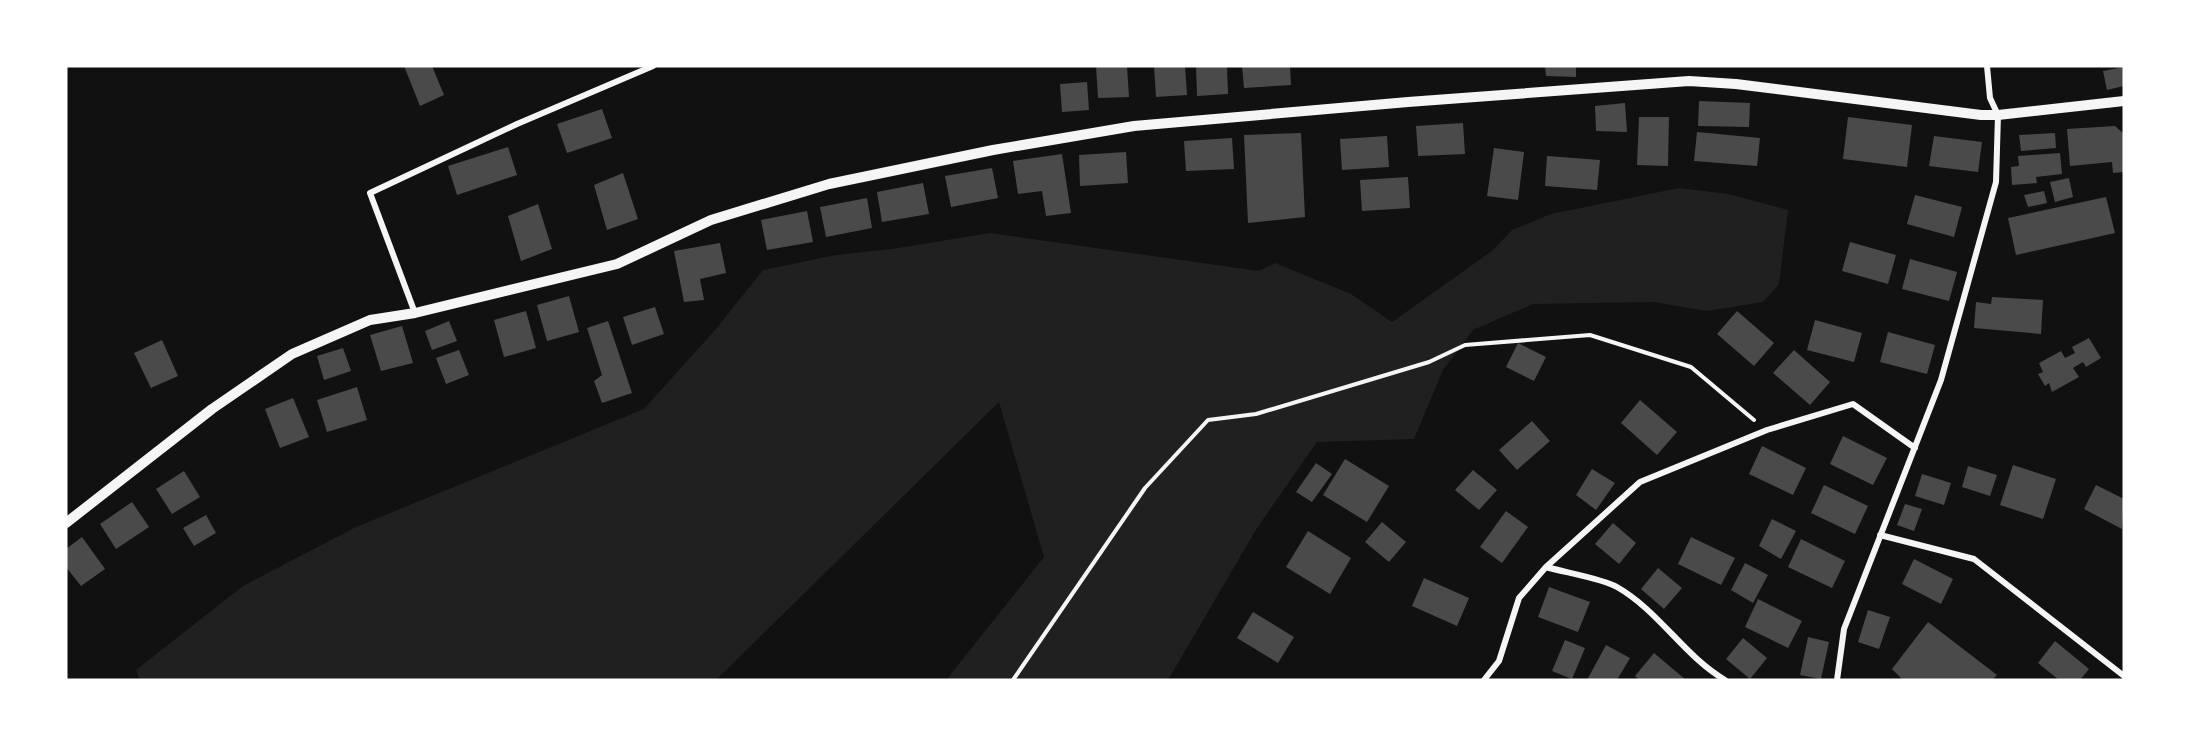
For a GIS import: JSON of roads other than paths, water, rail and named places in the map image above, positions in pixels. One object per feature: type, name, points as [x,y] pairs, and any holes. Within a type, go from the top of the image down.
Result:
[{"type":"street","points":[[415,313],[370,193],[517,124],[653,66]]},
{"type":"street","points":[[1837,680],[1844,629],[1941,380],[1996,182],[1998,115],[1990,98],[1987,66]]},
{"type":"street","points":[[66,523],[212,409],[292,354],[370,320],[415,313],[617,264],[711,220],[829,184],[993,150],[1134,126],[1689,81],[1736,84],[1982,115],[2124,101]]},
{"type":"street","points":[[1484,680],[1499,661],[1519,598],[1546,567],[1640,482],[1767,430],[1852,404],[1915,448]]},
{"type":"street","points":[[1880,535],[1974,559],[2124,676]]},
{"type":"street","points":[[1546,567],[1616,586],[1659,620],[1711,672],[1725,680]]}]
